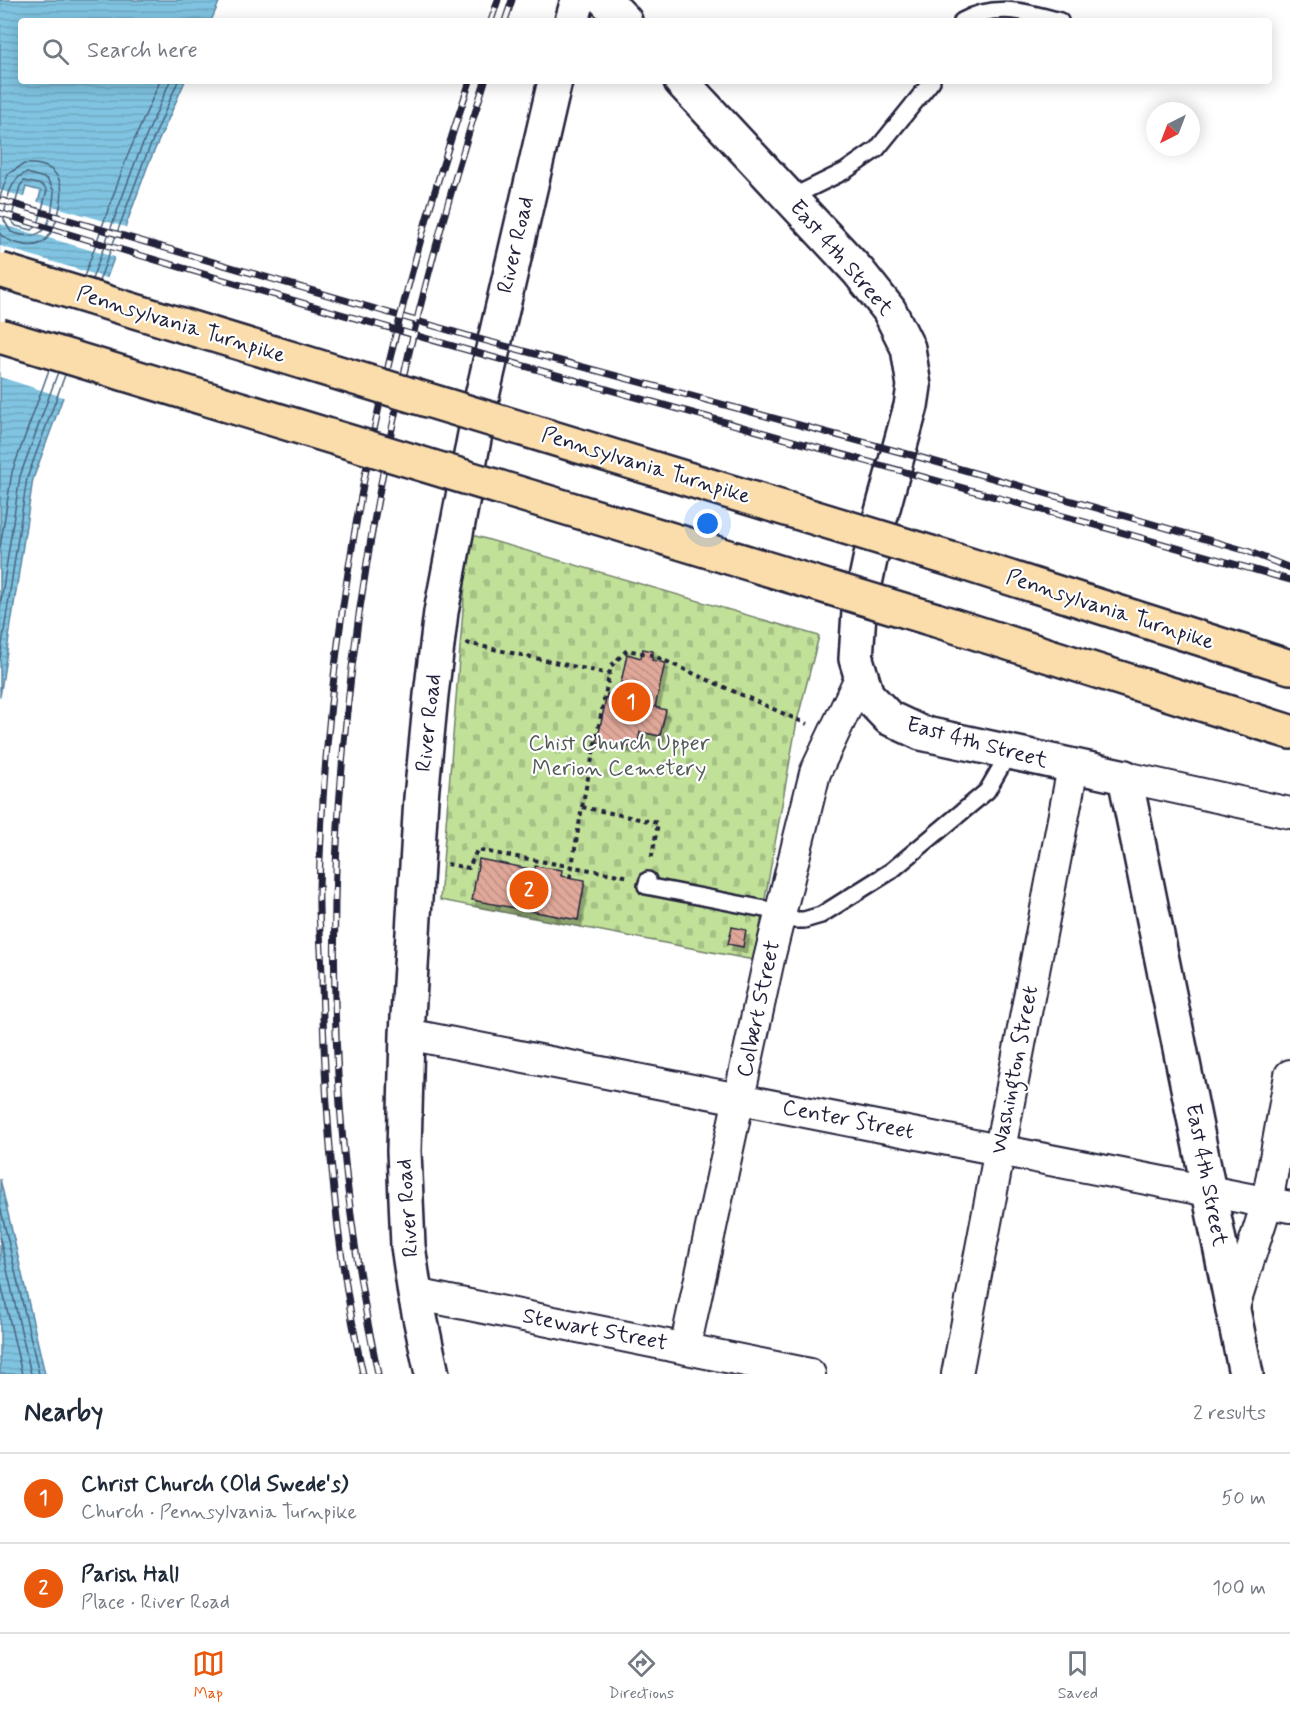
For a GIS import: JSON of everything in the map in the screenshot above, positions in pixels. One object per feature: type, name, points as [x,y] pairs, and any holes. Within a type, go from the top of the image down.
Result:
[{"type":"highway","name":"Pennsylvania Turnpike","points":[[0,270],[954,560],[1290,667]]},
{"type":"highway","points":[[0,336],[936,620],[1290,732]]},
{"type":"main road","points":[[573,18],[578,0]]},
{"type":"main road","points":[[605,0],[621,18]]},
{"type":"main road","name":"River Road","points":[[432,1374],[415,1294],[405,1200],[407,1034],[421,798],[438,637],[483,392],[554,84]]},
{"type":"main road","name":"East 4th Street","points":[[684,84],[858,271],[889,310],[909,348],[912,367],[911,406],[874,541],[859,612],[856,659],[867,695],[877,708],[905,727],[944,739],[1125,777],[1246,1374]]},
{"type":"street","name":"Colbert Street","points":[[685,1348],[779,916],[815,773],[860,678]]},
{"type":"street","name":"Washington Street","points":[[957,1374],[1073,767]]},
{"type":"street","points":[[1125,777],[1290,813]]},
{"type":"street","name":"Center Street","points":[[407,1034],[1278,1205]]},
{"type":"street","points":[[1233,1310],[1278,1205],[1290,1075]]},
{"type":"street","name":"Stewart Street","points":[[415,1294],[810,1374]]},
{"type":"lane","points":[[967,18],[980,11],[1025,11],[1050,18]]},
{"type":"lane","points":[[790,198],[845,171],[877,149],[930,84]]},
{"type":"lane","points":[[648,880],[646,886],[779,916],[804,920],[821,915],[891,871],[987,790],[1009,753]]},
{"type":"path","points":[[438,637],[609,674]]},
{"type":"path","points":[[570,878],[611,666],[627,650],[652,655],[797,721],[833,732]]},
{"type":"path","points":[[442,863],[469,868],[477,850],[648,880],[658,823],[582,807]]},
{"type":"green space","name":"Chist Church Upper Merion Cemetery","points":[[469,534],[819,636],[797,721],[754,960],[440,900]]},
{"type":"water","points":[[0,0],[220,0],[212,18],[18,18],[18,84],[184,84],[148,165],[33,479],[0,697]],"holes":[[[26,187],[41,191],[32,224],[17,220]]]},
{"type":"water","points":[[0,1179],[45,1374],[0,1374]]},
{"type":"pier","points":[[0,190],[26,198],[21,218],[30,221],[35,201],[129,228],[118,258],[0,224]]},
{"type":"pier","points":[[0,246],[110,279],[66,398],[0,377]]},
{"type":"building","points":[[643,649],[653,651],[652,660],[665,663],[655,707],[666,710],[660,736],[640,732],[637,748],[597,742],[607,694],[618,697],[627,654],[641,658]]},
{"type":"building","points":[[479,859],[535,870],[535,866],[562,870],[561,876],[585,880],[578,920],[472,900]]},
{"type":"building","points":[[732,927],[746,930],[743,947],[728,944]]},
{"type":"railway","points":[[492,18],[498,0]]},
{"type":"railway","points":[[506,18],[512,0]]},
{"type":"railway","points":[[363,1374],[338,1228],[329,1129],[319,900],[324,786],[333,684],[364,479],[385,378],[410,278],[469,84]]},
{"type":"railway","points":[[378,1374],[350,1210],[336,1047],[335,884],[346,722],[367,560],[398,399],[438,240],[484,84]]},
{"type":"railway","points":[[0,200],[479,339],[915,456],[1247,551],[1290,568]]},
{"type":"railway","points":[[0,213],[482,354],[1290,580]]},
{"type":"place","name":"Christ Church (Old Swede's)","points":[[631,702]]},
{"type":"place","name":"Parish Hall","points":[[529,890]]}]
